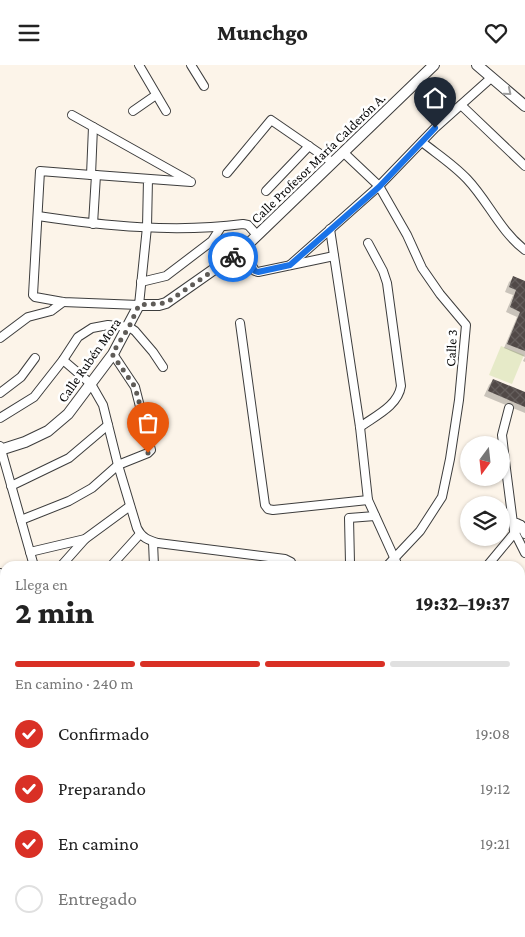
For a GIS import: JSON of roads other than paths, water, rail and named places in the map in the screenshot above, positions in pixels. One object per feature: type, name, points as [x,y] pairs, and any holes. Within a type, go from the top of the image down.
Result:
[{"type":"street","points":[[139,65],[166,111]]},
{"type":"street","points":[[191,65],[204,86]]},
{"type":"street","name":"Calle Profesor María Calderón A.","points":[[139,305],[166,303],[243,249],[434,65]]},
{"type":"street","points":[[477,65],[525,107]]},
{"type":"street","points":[[290,265],[379,187],[422,142],[491,78]]},
{"type":"street","points":[[134,111],[156,95]]},
{"type":"street","points":[[461,105],[525,166]]},
{"type":"street","points":[[72,115],[191,183],[148,179],[40,171],[33,295],[38,299],[63,302],[139,305],[147,227],[148,179]]},
{"type":"street","points":[[227,173],[271,120],[332,162]]},
{"type":"street","points":[[93,127],[93,224]]},
{"type":"street","points":[[422,142],[467,179],[506,233],[525,250]]},
{"type":"street","points":[[266,191],[309,146]]},
{"type":"street","name":"Calle 3","points":[[343,152],[379,187],[407,235],[422,268],[440,294],[466,325],[458,408],[442,497],[420,531],[391,561]]},
{"type":"street","points":[[38,216],[93,224],[147,227],[221,227],[243,224],[248,225],[257,235]]},
{"type":"street","points":[[141,282],[166,276],[212,241],[221,227]]},
{"type":"street","points":[[330,229],[360,427],[368,500],[396,561]]},
{"type":"street","points":[[360,427],[394,402],[399,395],[401,386],[386,283],[383,271],[368,243]]},
{"type":"street","points":[[243,249],[255,271],[258,272],[334,257]]},
{"type":"street","points":[[0,338],[28,317],[51,311],[63,302]]},
{"type":"street","name":"Calle Rubén Mora","points":[[0,449],[25,442],[48,431],[68,414],[112,354],[129,327],[139,305]]},
{"type":"street","points":[[240,323],[265,505],[273,511],[368,500]]},
{"type":"street","points":[[0,419],[34,397],[63,360],[78,337],[92,327],[108,325],[129,327],[135,331],[153,352],[163,367]]},
{"type":"street","points":[[21,520],[69,501],[92,487],[118,465],[151,450],[135,387],[112,354]]},
{"type":"street","points":[[0,393],[21,377],[35,358]]},
{"type":"street","points":[[63,360],[91,384],[103,405],[118,465],[140,534],[153,542],[284,559],[287,561]]},
{"type":"street","points":[[509,408],[502,435],[512,518],[518,528],[525,553]]},
{"type":"street","points":[[11,486],[70,458],[108,425]]},
{"type":"street","points":[[0,449],[33,561]]},
{"type":"street","points":[[66,561],[85,539],[130,506]]},
{"type":"street","points":[[350,561],[349,518],[376,516]]},
{"type":"street","points":[[518,528],[525,534]]},
{"type":"street","points":[[491,561],[518,528]]},
{"type":"street","points":[[116,561],[140,534]]},
{"type":"street","points":[[30,552],[85,539]]},
{"type":"street","points":[[153,542],[154,561]]}]
